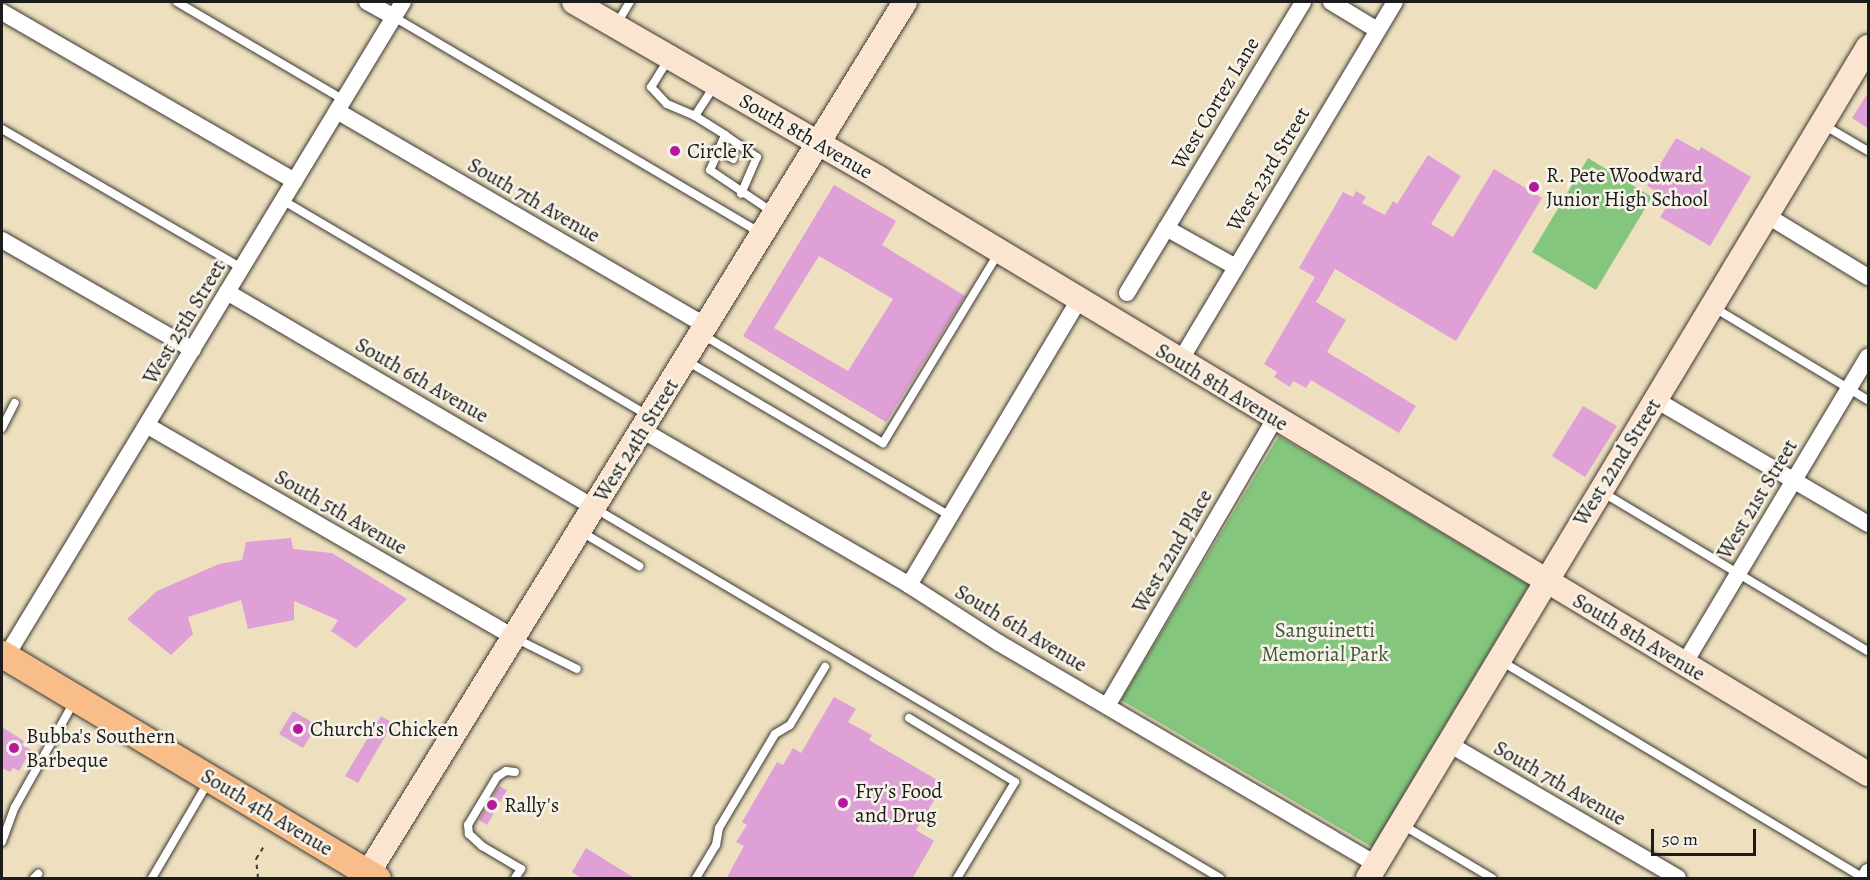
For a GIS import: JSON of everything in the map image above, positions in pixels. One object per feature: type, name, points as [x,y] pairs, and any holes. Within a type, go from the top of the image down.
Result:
[{"type":"main road","name":"South 4th Avenue","points":[[3,658],[210,778],[370,877]]},
{"type":"street","points":[[367,2],[394,17]]},
{"type":"street","name":"West 25th Street","points":[[3,658],[148,426],[403,2]]},
{"type":"street","name":"South 8th Avenue","points":[[574,2],[820,143],[1544,581],[1869,774]]},
{"type":"street","name":"West 24th Street","points":[[370,877],[512,636],[705,331],[905,2]]},
{"type":"street","name":"West Cortez Lane","points":[[1127,292],[1303,2]]},
{"type":"street","points":[[1331,2],[1377,30]]},
{"type":"street","name":"West 23rd Street","points":[[1180,361],[1395,2]]},
{"type":"street","points":[[2,12],[295,182]]},
{"type":"street","name":"West 22nd Street","points":[[1372,871],[1544,581],[1713,307],[1766,215],[1869,47]]},
{"type":"street","name":"South 7th Avenue","points":[[341,105],[705,331]]},
{"type":"street","points":[[1766,215],[1869,277]]},
{"type":"street","points":[[1166,228],[1236,267]]},
{"type":"street","points":[[2,240],[193,350]]},
{"type":"street","name":"South 6th Avenue","points":[[227,292],[593,507]]},
{"type":"street","points":[[909,585],[1079,300]]},
{"type":"street","name":"West 21st Street","points":[[1684,664],[1869,357]]},
{"type":"street","points":[[1656,400],[1869,524]]},
{"type":"street","name":"West 22nd Place","points":[[1107,706],[1275,418]]},
{"type":"street","name":"South 6th Avenue","points":[[647,423],[1372,871]]},
{"type":"street","name":"South 5th Avenue","points":[[148,426],[512,636]]},
{"type":"street","name":"South 7th Avenue","points":[[1449,744],[1678,879]]},
{"type":"street","points":[[1864,879],[1869,872]]},
{"type":"lane","points":[[177,2],[341,105]]},
{"type":"lane","points":[[616,26],[630,2]]},
{"type":"lane","points":[[394,17],[770,225]]},
{"type":"lane","points":[[670,57],[651,87],[667,104],[695,116],[754,152],[757,157],[748,168],[741,194]]},
{"type":"lane","points":[[695,116],[716,83]]},
{"type":"lane","points":[[1822,123],[1869,151]]},
{"type":"lane","points":[[2,129],[242,267]]},
{"type":"lane","points":[[725,135],[716,149],[710,170],[741,194],[770,225]]},
{"type":"lane","points":[[716,149],[733,159]]},
{"type":"lane","points":[[284,201],[647,423]]},
{"type":"lane","points":[[705,331],[884,443],[999,252]]},
{"type":"lane","points":[[1713,307],[1869,400]]},
{"type":"lane","points":[[686,361],[950,516]]},
{"type":"lane","points":[[2,428],[15,403]]},
{"type":"lane","points":[[1599,490],[1869,651]]},
{"type":"lane","points":[[593,507],[1220,879]]},
{"type":"lane","points":[[579,530],[639,566]]},
{"type":"lane","points":[[512,636],[540,647],[578,669]]},
{"type":"lane","points":[[1498,659],[1864,879]]},
{"type":"lane","points":[[696,879],[716,845],[719,828],[774,734],[790,725],[825,667]]},
{"type":"lane","points":[[2,842],[15,807],[76,699]]},
{"type":"lane","points":[[909,718],[1015,782],[957,879]]},
{"type":"lane","points":[[515,772],[506,771],[497,777],[468,825],[469,834],[482,846],[521,869],[515,879]]},
{"type":"lane","points":[[152,879],[210,778]]},
{"type":"lane","points":[[1401,824],[1492,879]]},
{"type":"path","points":[[258,879],[256,859],[264,846]]},
{"type":"green space","points":[[1588,158],[1652,197],[1596,290],[1532,252]]},
{"type":"green space","name":"Sanguinetti Memorial Park","points":[[1279,436],[1529,585],[1372,847],[1121,700]]},
{"type":"building","points":[[1869,91],[1869,129],[1852,118]]},
{"type":"building","points":[[1676,138],[1699,151],[1701,147],[1751,177],[1710,246],[1660,217],[1671,200],[1647,186]]},
{"type":"building","points":[[1428,155],[1461,176],[1431,224],[1453,237],[1494,169],[1542,198],[1456,341],[1335,269],[1316,302],[1346,320],[1327,352],[1416,406],[1399,433],[1311,380],[1306,388],[1293,381],[1290,387],[1274,377],[1277,372],[1264,364],[1315,277],[1299,268],[1343,192],[1353,197],[1356,191],[1366,197],[1362,203],[1385,215],[1393,201],[1397,204]]},
{"type":"building","points":[[834,185],[896,221],[882,245],[965,296],[886,422],[743,336]],"holes":[[[819,256],[893,299],[848,371],[774,328]]]},
{"type":"building","points":[[1583,406],[1617,426],[1585,477],[1552,456]]},
{"type":"building","points":[[291,538],[293,549],[332,553],[407,599],[356,648],[331,631],[338,620],[294,601],[294,620],[248,629],[241,600],[188,617],[193,634],[171,655],[127,619],[157,591],[219,564],[242,560],[246,542]]},
{"type":"building","name":"Fry's Food and Drug","points":[[834,697],[856,709],[848,722],[872,735],[869,740],[944,784],[916,830],[934,841],[912,879],[726,879],[744,846],[736,842],[747,825],[742,822],[777,762],[783,765],[793,748],[801,753]]},
{"type":"building","name":"Church's Chicken","points":[[293,711],[317,725],[303,748],[279,734]]},
{"type":"building","points":[[381,716],[393,723],[358,783],[345,776]]},
{"type":"building","name":"Bubba's Southern Barbeque","points":[[2,727],[24,741],[22,745],[31,750],[19,771],[13,768],[10,772],[2,768]]},
{"type":"building","name":"Rally's","points":[[499,786],[507,790],[487,825],[479,820]]},
{"type":"building","points":[[586,848],[636,879],[582,879],[572,872]]},
{"type":"place","name":"Circle K","points":[[675,151]]},
{"type":"place","name":"R. Pete Woodward Junior High School","points":[[1534,187]]},
{"type":"place","name":"Church's Chicken","points":[[298,729]]},
{"type":"place","name":"Bubba's Southern Barbeque","points":[[14,748]]},
{"type":"place","name":"Fry's Food and Drug","points":[[843,803]]},
{"type":"place","name":"Rally's","points":[[492,805]]}]
